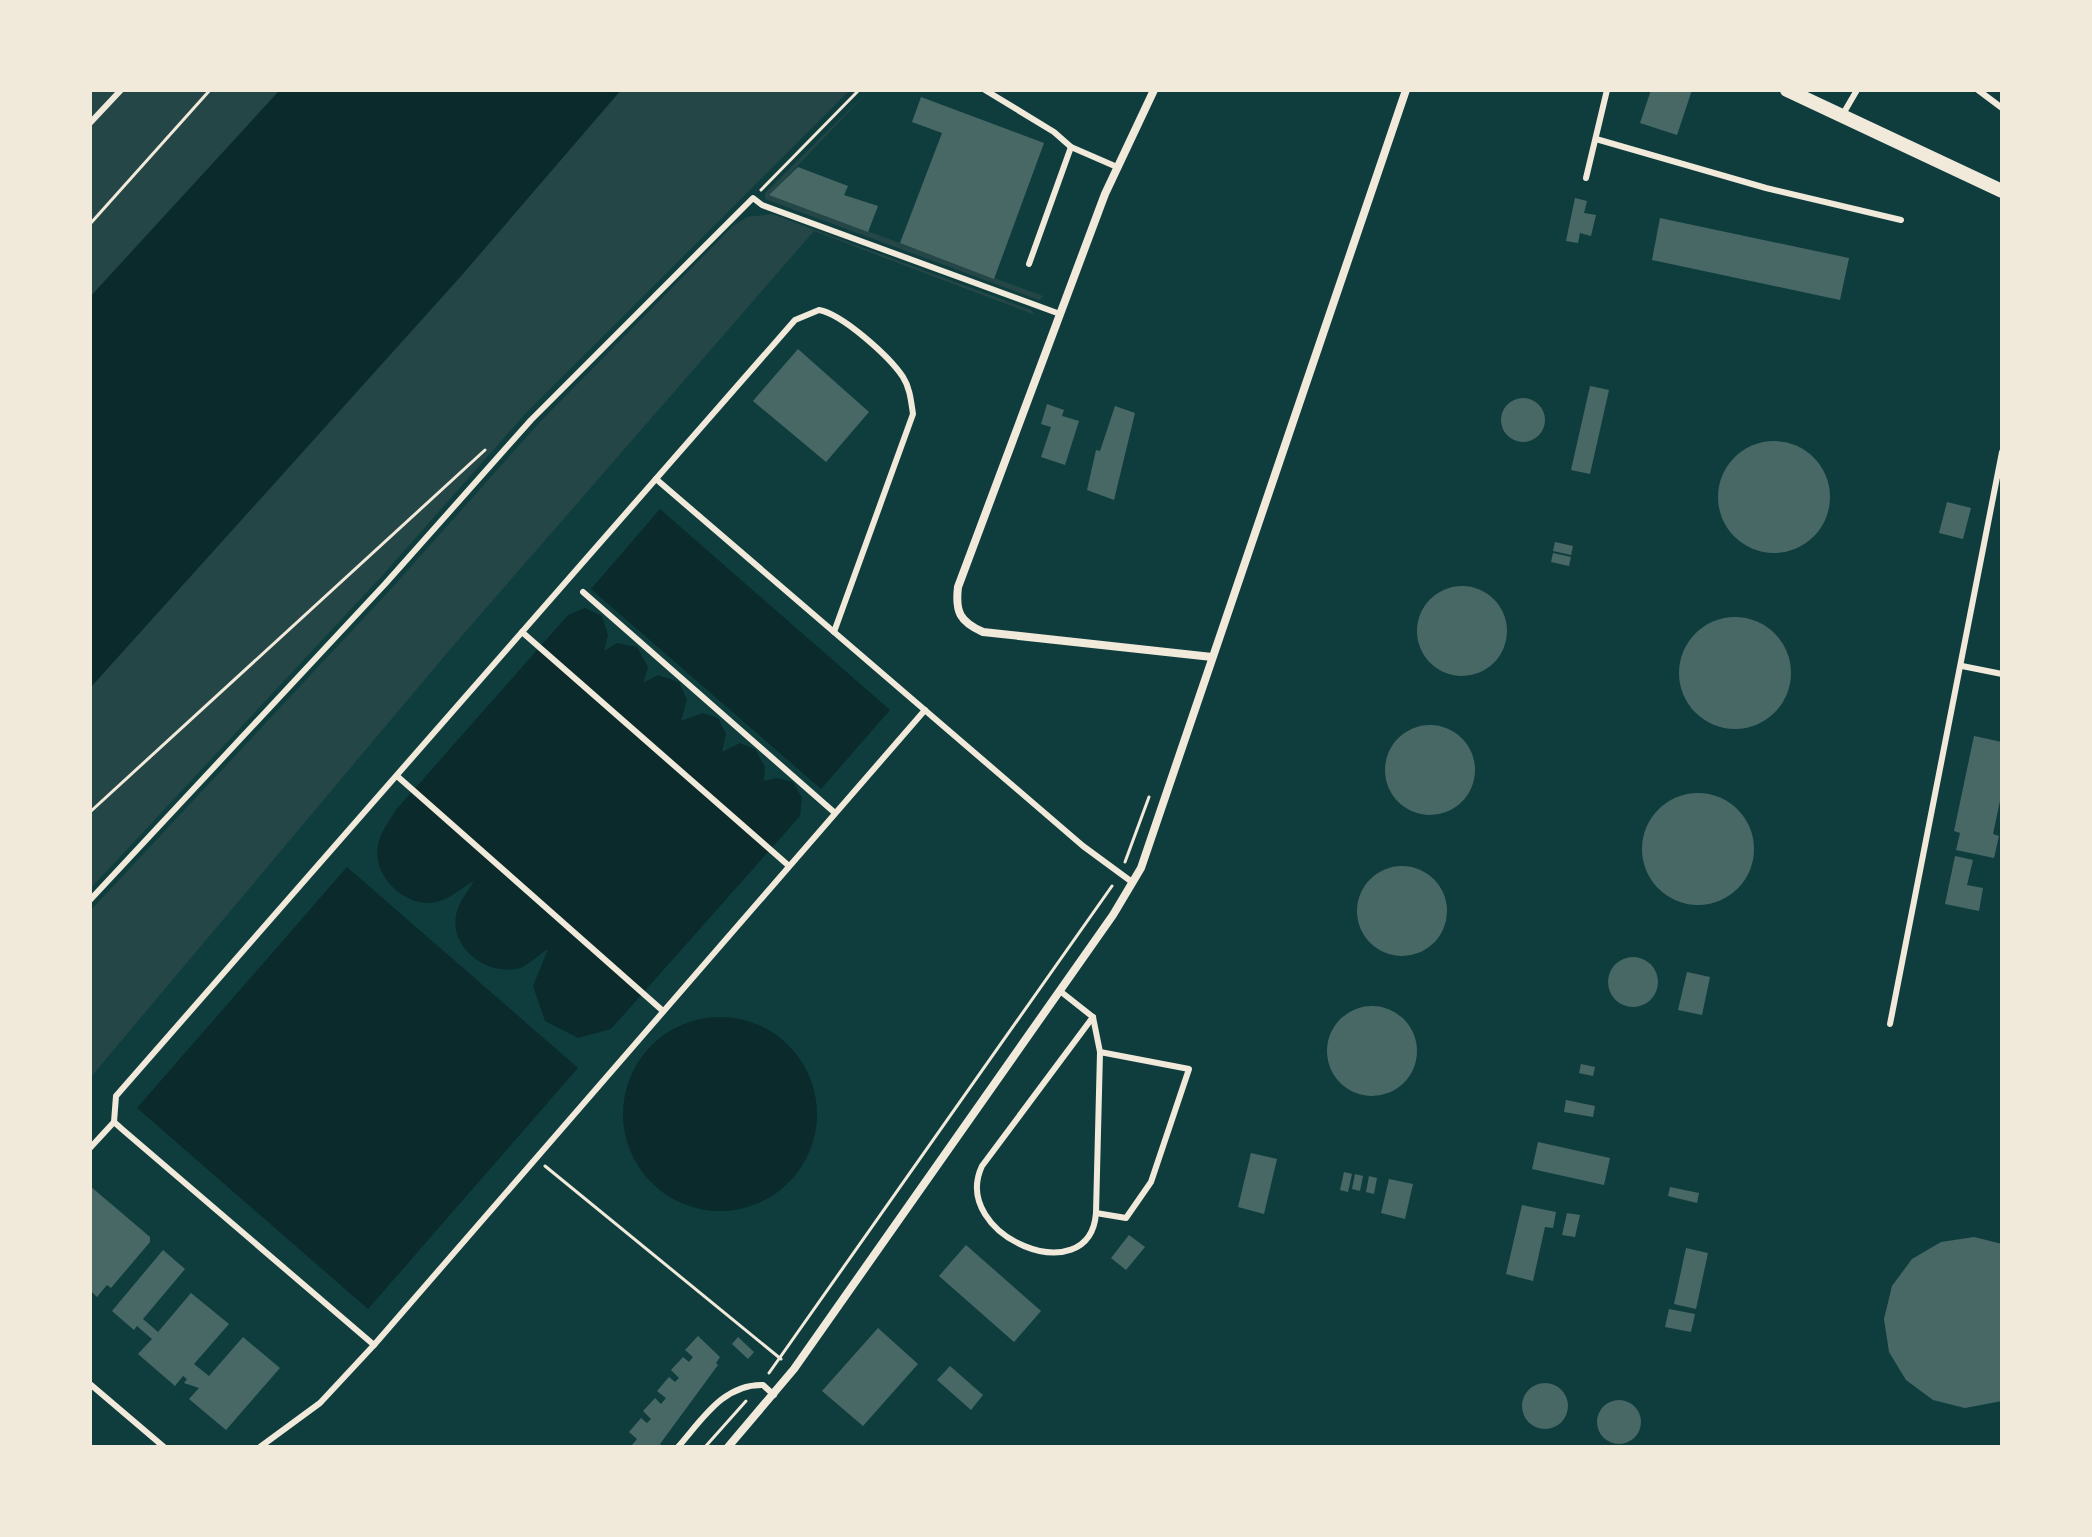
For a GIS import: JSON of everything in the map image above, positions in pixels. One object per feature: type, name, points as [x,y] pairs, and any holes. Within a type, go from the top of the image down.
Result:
[{"type":"street","points":[[1154,90],[1117,167],[1060,314],[958,587],[956,606],[960,618],[983,632],[1212,657]]},
{"type":"street","points":[[728,1447],[794,1369],[1060,991],[1132,882],[1167,800],[1212,657],[1406,90]]},
{"type":"street","points":[[1787,90],[2002,191]]},
{"type":"lane","points":[[90,123],[121,90]]},
{"type":"lane","points":[[985,90],[1054,132],[1071,147],[1117,167]]},
{"type":"lane","points":[[1586,178],[1607,90]]},
{"type":"lane","points":[[1841,117],[1857,90]]},
{"type":"lane","points":[[1978,90],[1986,100],[2002,108]]},
{"type":"lane","points":[[1596,139],[1766,188],[1901,220]]},
{"type":"lane","points":[[1029,264],[1071,147]]},
{"type":"lane","points":[[90,900],[385,584],[531,420],[753,198],[762,205],[1060,314]]},
{"type":"lane","points":[[90,1148],[114,1122],[116,1096],[795,320],[819,310],[841,319],[904,379],[913,414],[834,632]]},
{"type":"lane","points":[[1890,1024],[2002,452]]},
{"type":"lane","points":[[656,479],[925,710],[1132,882]]},
{"type":"lane","points":[[583,592],[835,813]]},
{"type":"lane","points":[[522,632],[789,866]]},
{"type":"lane","points":[[1962,666],[2002,674]]},
{"type":"lane","points":[[260,1447],[320,1403],[374,1345],[925,710]]},
{"type":"lane","points":[[397,776],[663,1011]]},
{"type":"lane","points":[[1060,991],[1093,1017],[1100,1052],[1096,1213],[1095,1229],[1078,1248],[1045,1253],[1026,1248],[997,1229],[975,1197],[977,1178],[982,1166],[1093,1017]]},
{"type":"lane","points":[[1096,1213],[1126,1218],[1151,1182],[1189,1069],[1100,1052]]},
{"type":"lane","points":[[114,1122],[374,1345]]},
{"type":"lane","points":[[90,1384],[164,1447]]},
{"type":"lane","points":[[678,1447],[721,1398],[734,1389],[759,1385],[774,1395]]},
{"type":"path","points":[[90,224],[210,90]]},
{"type":"path","points":[[753,198],[859,90]]},
{"type":"path","points":[[90,812],[493,443]]},
{"type":"path","points":[[705,1447],[780,1358],[1120,875],[1151,792]]},
{"type":"path","points":[[536,1158],[794,1369]]},
{"type":"shaded area","points":[[90,90],[280,90],[90,297]]},
{"type":"shaded area","points":[[280,90],[621,90],[461,276],[90,688],[90,297]]},
{"type":"shaded area","points":[[621,90],[850,90],[526,413],[380,578],[90,889],[90,688],[461,276]]},
{"type":"shaded area","points":[[869,90],[770,195],[1043,296],[1039,300],[765,199],[765,193]]},
{"type":"shaded area","points":[[772,214],[1031,310],[1035,315],[814,231],[447,653],[90,1078],[90,911],[391,589],[539,423],[733,226],[747,217]]},
{"type":"shaded area","points":[[660,509],[890,710],[821,789],[591,589]]},
{"type":"shaded area","points":[[585,608],[602,616],[608,635],[604,651],[617,643],[637,647],[648,667],[643,683],[658,675],[679,682],[687,700],[681,721],[703,713],[718,718],[726,734],[722,752],[740,743],[755,749],[765,767],[764,781],[776,778],[793,782],[802,798],[800,816],[611,1029],[578,1038],[545,1021],[533,986],[548,949],[517,969],[504,970],[480,962],[462,945],[455,921],[459,905],[474,881],[441,901],[418,901],[397,891],[388,882],[378,861],[377,850],[381,835],[395,811],[568,615]]},
{"type":"shaded area","points":[[347,867],[578,1068],[368,1309],[137,1108]]},
{"type":"shaded area","points":[[720,1017],[757,1025],[788,1046],[809,1077],[817,1114],[809,1151],[788,1182],[757,1203],[720,1211],[683,1203],[652,1182],[631,1151],[623,1114],[631,1077],[652,1046],[683,1025]]},
{"type":"building","points":[[1651,90],[1692,90],[1677,135],[1640,123]]},
{"type":"building","points":[[921,97],[1044,143],[994,279],[900,243],[942,133],[912,122]]},
{"type":"building","points":[[798,167],[848,186],[844,195],[878,206],[868,232],[769,195]]},
{"type":"building","points":[[1575,198],[1587,201],[1584,213],[1596,215],[1591,236],[1580,233],[1578,243],[1566,241]]},
{"type":"building","points":[[1660,218],[1849,258],[1840,300],[1652,260]]},
{"type":"building","points":[[798,349],[869,412],[826,462],[753,401]]},
{"type":"building","points":[[1590,386],[1609,390],[1590,474],[1571,470]]},
{"type":"building","points":[[1523,398],[1538,405],[1545,420],[1538,435],[1523,442],[1508,435],[1501,420],[1508,405]]},
{"type":"building","points":[[1047,404],[1064,410],[1062,416],[1079,421],[1065,465],[1041,457],[1051,427],[1041,424]]},
{"type":"building","points":[[1115,406],[1135,413],[1114,500],[1087,490],[1096,450],[1100,451]]},
{"type":"building","points":[[1774,441],[1795,445],[1813,458],[1826,476],[1830,497],[1826,518],[1813,536],[1795,549],[1774,553],[1753,549],[1735,536],[1722,518],[1718,497],[1722,476],[1735,458],[1753,445]]},
{"type":"building","points":[[1947,502],[1971,508],[1963,539],[1939,533]]},
{"type":"building","points":[[1555,542],[1573,546],[1571,555],[1553,551]]},
{"type":"building","points":[[1553,553],[1571,557],[1569,566],[1551,562]]},
{"type":"building","points":[[1462,586],[1479,590],[1494,599],[1503,614],[1507,631],[1503,648],[1494,663],[1479,672],[1462,676],[1445,672],[1430,663],[1421,648],[1417,631],[1421,614],[1430,599],[1445,590]]},
{"type":"building","points":[[1735,617],[1757,621],[1775,633],[1787,651],[1791,673],[1787,695],[1775,713],[1757,725],[1735,729],[1713,725],[1695,713],[1683,695],[1679,673],[1683,651],[1695,633],[1713,621]]},
{"type":"building","points":[[1430,725],[1447,729],[1462,738],[1471,753],[1475,770],[1471,787],[1462,802],[1447,811],[1430,815],[1413,811],[1398,802],[1389,787],[1385,770],[1389,753],[1398,738],[1413,729]]},
{"type":"building","points":[[1974,736],[2002,742],[2002,791],[1993,834],[1999,836],[1994,858],[1956,850],[1960,833],[1954,831]]},
{"type":"building","points":[[1698,793],[1719,798],[1737,810],[1749,828],[1754,849],[1749,870],[1737,888],[1719,900],[1698,905],[1677,900],[1659,888],[1647,870],[1642,849],[1647,828],[1659,810],[1677,798]]},
{"type":"building","points":[[1955,856],[1973,860],[1967,885],[1983,888],[1979,911],[1945,904]]},
{"type":"building","points":[[1402,866],[1419,870],[1434,879],[1443,894],[1447,911],[1443,928],[1434,943],[1419,952],[1402,956],[1385,952],[1370,943],[1361,928],[1357,911],[1361,894],[1370,879],[1385,870]]},
{"type":"building","points":[[1633,957],[1650,965],[1658,982],[1650,999],[1633,1007],[1616,999],[1608,982],[1616,965]]},
{"type":"building","points":[[1687,972],[1710,977],[1702,1015],[1678,1010]]},
{"type":"building","points":[[1372,1006],[1389,1010],[1404,1019],[1413,1034],[1417,1051],[1413,1068],[1404,1083],[1389,1092],[1372,1096],[1355,1092],[1340,1083],[1331,1068],[1327,1051],[1331,1034],[1340,1019],[1355,1010]]},
{"type":"building","points":[[1581,1064],[1595,1067],[1593,1076],[1579,1073]]},
{"type":"building","points":[[1566,1100],[1595,1106],[1593,1117],[1564,1112]]},
{"type":"building","points":[[1538,1142],[1610,1158],[1604,1185],[1532,1169]]},
{"type":"building","points":[[1251,1153],[1277,1159],[1264,1214],[1238,1207]]},
{"type":"building","points":[[1344,1172],[1352,1174],[1348,1192],[1340,1190]]},
{"type":"building","points":[[1355,1174],[1363,1176],[1360,1191],[1352,1189]]},
{"type":"building","points":[[1369,1176],[1377,1178],[1374,1194],[1366,1192]]},
{"type":"building","points":[[1389,1179],[1413,1184],[1405,1219],[1381,1213]]},
{"type":"building","points":[[90,1186],[150,1237],[150,1242],[111,1288],[107,1285],[97,1297],[90,1290]]},
{"type":"building","points":[[1670,1187],[1699,1193],[1697,1203],[1668,1196]]},
{"type":"building","points":[[1522,1205],[1556,1212],[1553,1228],[1545,1227],[1533,1281],[1506,1274]]},
{"type":"building","points":[[1567,1213],[1580,1215],[1575,1237],[1562,1235]]},
{"type":"building","points":[[1129,1235],[1145,1247],[1126,1270],[1111,1258]]},
{"type":"building","points":[[1974,1237],[2002,1244],[2002,1401],[1965,1408],[1933,1400],[1906,1380],[1889,1352],[1884,1319],[1892,1286],[1912,1259],[1941,1242]]},
{"type":"building","points":[[966,1245],[1041,1311],[1014,1342],[939,1276]]},
{"type":"building","points":[[1686,1248],[1708,1253],[1696,1309],[1674,1304]]},
{"type":"building","points":[[163,1250],[185,1269],[143,1319],[158,1332],[191,1293],[229,1324],[194,1364],[209,1376],[243,1337],[280,1368],[226,1430],[189,1399],[199,1388],[184,1383],[187,1379],[183,1376],[175,1386],[138,1354],[152,1339],[137,1326],[134,1330],[112,1311]]},
{"type":"building","points":[[1669,1309],[1695,1314],[1691,1332],[1665,1327]]},
{"type":"building","points":[[878,1328],[918,1364],[863,1426],[822,1391]]},
{"type":"building","points":[[698,1336],[720,1357],[716,1363],[718,1365],[660,1444],[663,1447],[635,1447],[632,1445],[637,1439],[629,1432],[641,1418],[647,1423],[651,1419],[643,1411],[655,1398],[661,1404],[666,1398],[657,1391],[669,1377],[675,1382],[679,1378],[671,1370],[683,1357],[689,1362],[693,1357],[685,1350]]},
{"type":"building","points":[[738,1337],[754,1352],[748,1359],[732,1344]]},
{"type":"building","points":[[950,1366],[983,1395],[971,1410],[937,1380]]},
{"type":"building","points":[[1545,1383],[1561,1390],[1568,1406],[1561,1422],[1545,1429],[1529,1422],[1522,1406],[1529,1390]]},
{"type":"building","points":[[1619,1400],[1635,1406],[1641,1422],[1635,1438],[1619,1444],[1603,1438],[1597,1422],[1603,1406]]}]
